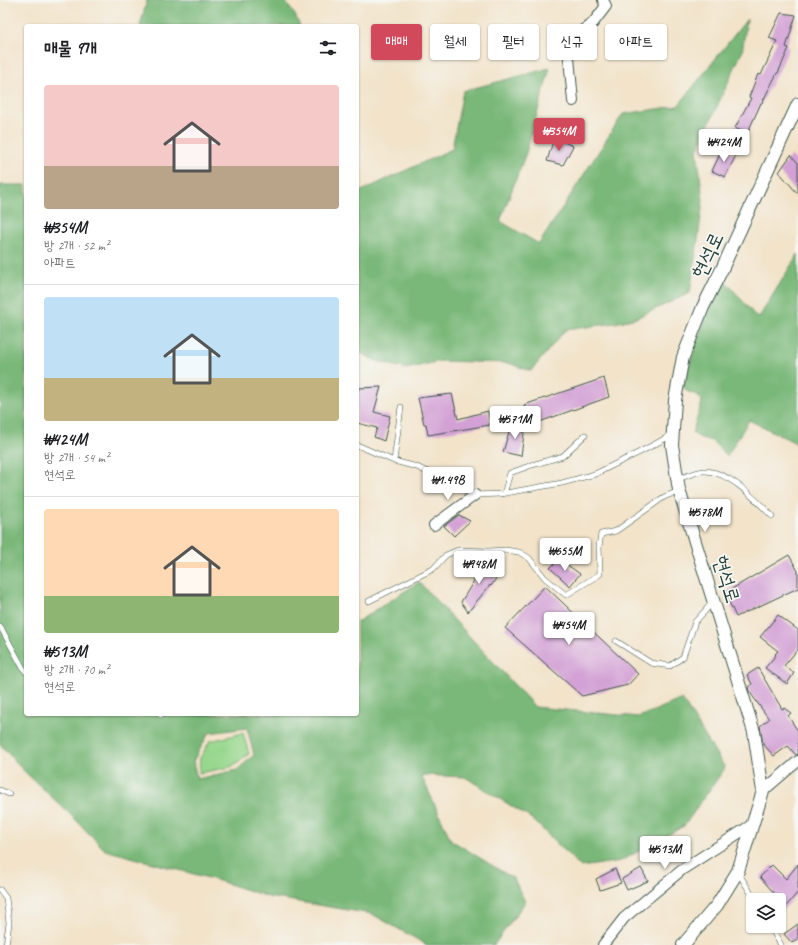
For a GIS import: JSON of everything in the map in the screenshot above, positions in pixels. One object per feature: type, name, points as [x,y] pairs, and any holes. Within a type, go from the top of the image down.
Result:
[{"type":"street","points":[[573,101],[569,58],[574,40],[579,33],[593,23],[606,6],[603,0]]},
{"type":"street","name":"현석로","points":[[683,945],[716,905],[738,871],[763,790],[754,732],[678,485],[672,445],[675,400],[683,357],[703,307],[797,109]]},
{"type":"street","points":[[434,525],[475,495]]},
{"type":"street","points":[[763,790],[798,761]]},
{"type":"street","points":[[603,945],[624,918],[682,870],[753,824]]},
{"type":"lane","points":[[394,461],[402,407]]},
{"type":"lane","points":[[359,446],[394,461],[417,467],[475,495],[504,494],[562,483],[595,474],[673,434]]},
{"type":"lane","points":[[504,494],[510,473],[563,456],[585,435]]},
{"type":"lane","points":[[369,601],[433,569],[446,555],[458,550],[505,550],[519,552],[529,558],[545,578],[566,595],[600,574],[598,546],[601,534],[616,531],[664,497],[678,485],[703,471],[721,474],[748,492],[772,516]]},
{"type":"lane","points":[[616,641],[651,663],[670,666],[683,657],[695,622],[714,601]]},
{"type":"lane","points":[[0,626],[24,669]]},
{"type":"lane","points":[[0,790],[9,794]]},
{"type":"lane","points":[[738,871],[750,893]]},
{"type":"lane","points":[[0,890],[6,898],[9,923],[6,945]]},
{"type":"lane","points":[[774,933],[781,945]]},
{"type":"green space","points":[[147,0],[284,0],[295,15],[299,24],[141,24]]},
{"type":"green space","points":[[747,19],[742,52],[697,150],[703,201],[690,293],[636,318],[615,323],[565,330],[531,371],[508,363],[440,361],[406,369],[374,360],[359,352],[359,192],[452,149],[463,91],[550,68],[526,153],[500,221],[539,244],[623,114],[678,106]]},
{"type":"green space","points":[[0,185],[24,185],[24,716],[359,716],[359,621],[419,582],[535,707],[639,717],[682,699],[725,768],[684,826],[621,861],[581,867],[532,819],[465,777],[421,775],[451,840],[514,879],[525,902],[494,945],[427,945],[372,914],[269,897],[216,880],[105,850],[74,818],[23,770],[0,744]],"holes":[[[247,728],[254,755],[237,770],[197,779],[193,761],[209,733]]]},
{"type":"green space","points":[[798,254],[798,448],[796,443],[749,420],[727,456],[712,441],[701,438],[692,433],[702,402],[698,395],[688,392],[683,387],[699,334],[723,278],[758,319]]},
{"type":"green space","points":[[243,733],[249,754],[231,767],[199,773],[200,758],[210,741]]},
{"type":"building","points":[[781,13],[796,15],[786,47],[789,48],[747,134],[735,128],[751,98],[749,97],[758,74],[761,75],[777,41],[769,38]]},
{"type":"building","points":[[554,138],[573,146],[563,165],[547,161]]},
{"type":"building","points":[[722,150],[736,155],[725,177],[712,171]]},
{"type":"building","points":[[791,155],[798,163],[798,194],[779,172]]},
{"type":"building","points":[[604,378],[609,397],[531,425],[524,405]]},
{"type":"building","points":[[381,387],[374,412],[390,416],[384,441],[374,437],[377,428],[359,424],[359,388]]},
{"type":"building","points":[[452,394],[458,419],[488,411],[490,425],[428,435],[418,398]]},
{"type":"building","points":[[511,425],[525,426],[521,456],[503,452]]},
{"type":"building","points":[[459,515],[470,521],[454,536],[444,526]]},
{"type":"building","points":[[789,555],[798,571],[798,588],[736,617],[725,593]]},
{"type":"building","points":[[559,559],[580,574],[570,586],[550,568]]},
{"type":"building","points":[[481,561],[499,574],[491,586],[490,585],[468,612],[461,602],[478,574],[473,569]]},
{"type":"building","points":[[545,586],[638,674],[628,685],[582,696],[505,628]]},
{"type":"building","points":[[778,615],[798,630],[798,649],[784,666],[794,673],[787,684],[765,668],[778,651],[760,637]]},
{"type":"building","points":[[758,668],[782,709],[784,708],[791,713],[788,716],[798,731],[798,755],[796,755],[788,746],[774,756],[763,744],[760,726],[769,719],[749,691],[748,687],[752,684],[747,675]]},
{"type":"building","points":[[798,864],[798,892],[786,907],[786,893],[774,893],[760,877],[772,865],[786,879]]},
{"type":"building","points":[[641,868],[648,881],[627,890],[622,879]]},
{"type":"building","points":[[615,869],[621,883],[600,890],[596,879]]},
{"type":"building","points":[[798,924],[798,938],[792,943],[784,934]]}]
